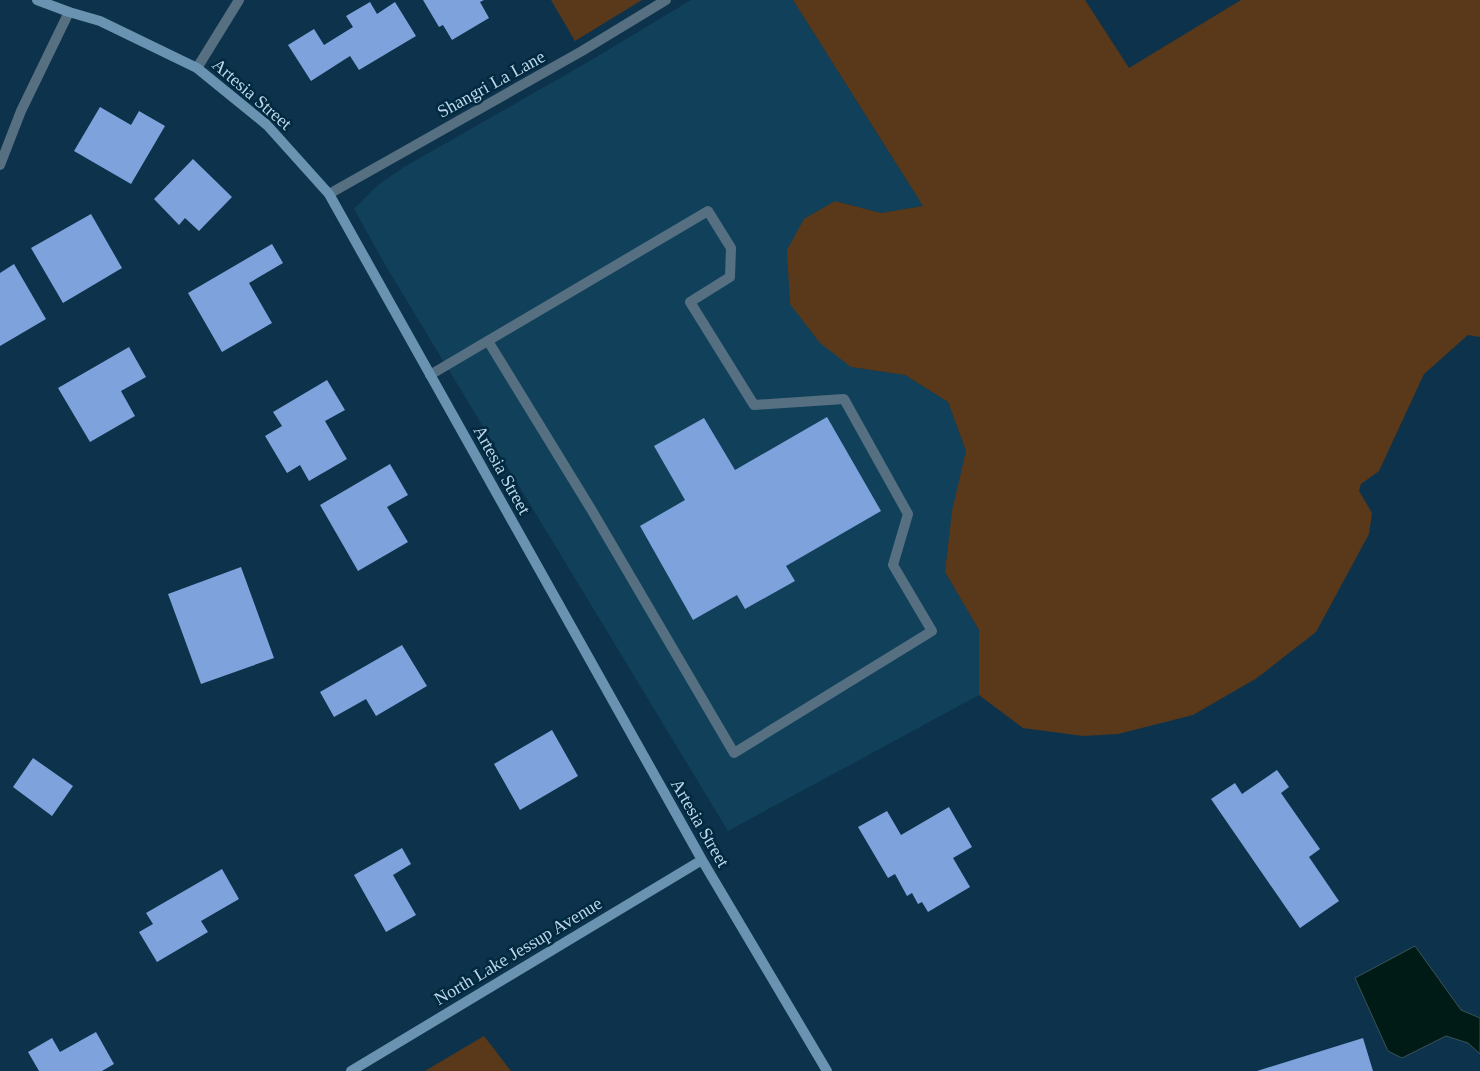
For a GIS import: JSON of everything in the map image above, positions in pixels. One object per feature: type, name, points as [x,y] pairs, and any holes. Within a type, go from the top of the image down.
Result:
[{"type":"street","name":"Artesia Street","points":[[37,0],[100,21],[197,68],[267,125],[329,194],[702,860],[827,1071]]},
{"type":"street","points":[[197,68],[238,0]]},
{"type":"street","name":"Shangri La Lane","points":[[329,194],[574,56],[666,0]]},
{"type":"street","points":[[0,164],[21,111],[69,12]]},
{"type":"street","points":[[430,375],[708,212],[731,248],[730,277],[690,302],[754,406],[844,399],[908,514],[893,565],[932,632],[734,753],[591,508],[488,341]]},
{"type":"street","name":"North Lake Jessup Avenue","points":[[351,1071],[702,860]]},
{"type":"shaded area","points":[[551,0],[642,0],[575,41]]},
{"type":"shaded area","points":[[691,0],[793,0],[923,206],[881,213],[835,201],[851,367],[905,375],[948,402],[966,451],[953,511],[945,572],[979,630],[979,695],[728,831],[387,268],[354,209],[378,185],[404,167],[588,62]]},
{"type":"shaded area","points":[[793,0],[1085,0],[1129,68],[1241,0],[1480,0],[1480,337],[1468,335],[1424,374],[1379,471],[1361,484],[1359,491],[1372,513],[1369,534],[1316,632],[1257,678],[1193,715],[1118,734],[1083,736],[1023,728],[979,695],[979,630],[945,572],[952,511],[966,451],[948,402],[905,375],[851,367],[820,343],[790,304],[787,250],[804,219],[835,201],[881,213],[923,206]]},
{"type":"shaded area","points":[[1415,946],[1461,1010],[1480,1018],[1480,1054],[1468,1043],[1446,1036],[1402,1058],[1388,1051],[1355,978]]},
{"type":"shaded area","points":[[484,1036],[511,1071],[425,1071]]},
{"type":"building","points":[[423,0],[484,0],[480,2],[489,18],[452,40],[443,25],[439,27]]},
{"type":"building","points":[[370,2],[377,14],[395,2],[416,36],[359,70],[350,56],[311,81],[288,45],[314,29],[324,45],[353,27],[346,16]]},
{"type":"building","points":[[100,107],[131,125],[139,111],[165,126],[131,184],[74,151]]},
{"type":"building","points":[[193,159],[232,197],[199,231],[185,218],[179,225],[154,199]]},
{"type":"building","points":[[91,214],[122,268],[63,303],[31,248]]},
{"type":"building","points":[[272,244],[283,263],[249,283],[272,323],[222,352],[188,293]]},
{"type":"building","points":[[14,264],[46,319],[0,346],[0,273]]},
{"type":"building","points":[[129,347],[146,377],[121,391],[135,416],[90,442],[58,388]]},
{"type":"building","points":[[327,380],[345,410],[325,421],[347,459],[309,481],[300,465],[287,473],[265,436],[282,426],[273,412]]},
{"type":"building","points":[[827,417],[881,511],[786,566],[795,581],[745,609],[737,595],[693,620],[640,526],[685,500],[654,446],[704,418],[735,470]]},
{"type":"building","points":[[390,464],[408,495],[387,507],[408,542],[358,571],[320,505]]},
{"type":"building","points":[[241,567],[274,658],[201,684],[168,594]]},
{"type":"building","points":[[402,645],[427,686],[376,716],[366,699],[334,717],[320,692]]},
{"type":"building","points":[[552,730],[578,776],[520,810],[494,764]]},
{"type":"building","points":[[33,758],[73,786],[52,816],[13,787]]},
{"type":"building","points":[[1277,770],[1289,787],[1281,793],[1320,849],[1309,857],[1339,901],[1300,928],[1211,799],[1235,783],[1242,794]]},
{"type":"building","points":[[949,807],[972,847],[953,858],[970,887],[928,912],[922,902],[918,904],[912,893],[907,896],[895,874],[888,878],[858,827],[887,811],[901,835]]},
{"type":"building","points":[[402,848],[411,864],[393,875],[416,915],[386,932],[354,875]]},
{"type":"building","points":[[222,869],[239,899],[201,921],[208,932],[157,962],[139,932],[153,924],[146,913]]},
{"type":"building","points":[[96,1032],[114,1064],[102,1071],[39,1071],[28,1052],[52,1038],[60,1052]]},
{"type":"building","points":[[1363,1038],[1373,1071],[1257,1071]]}]
